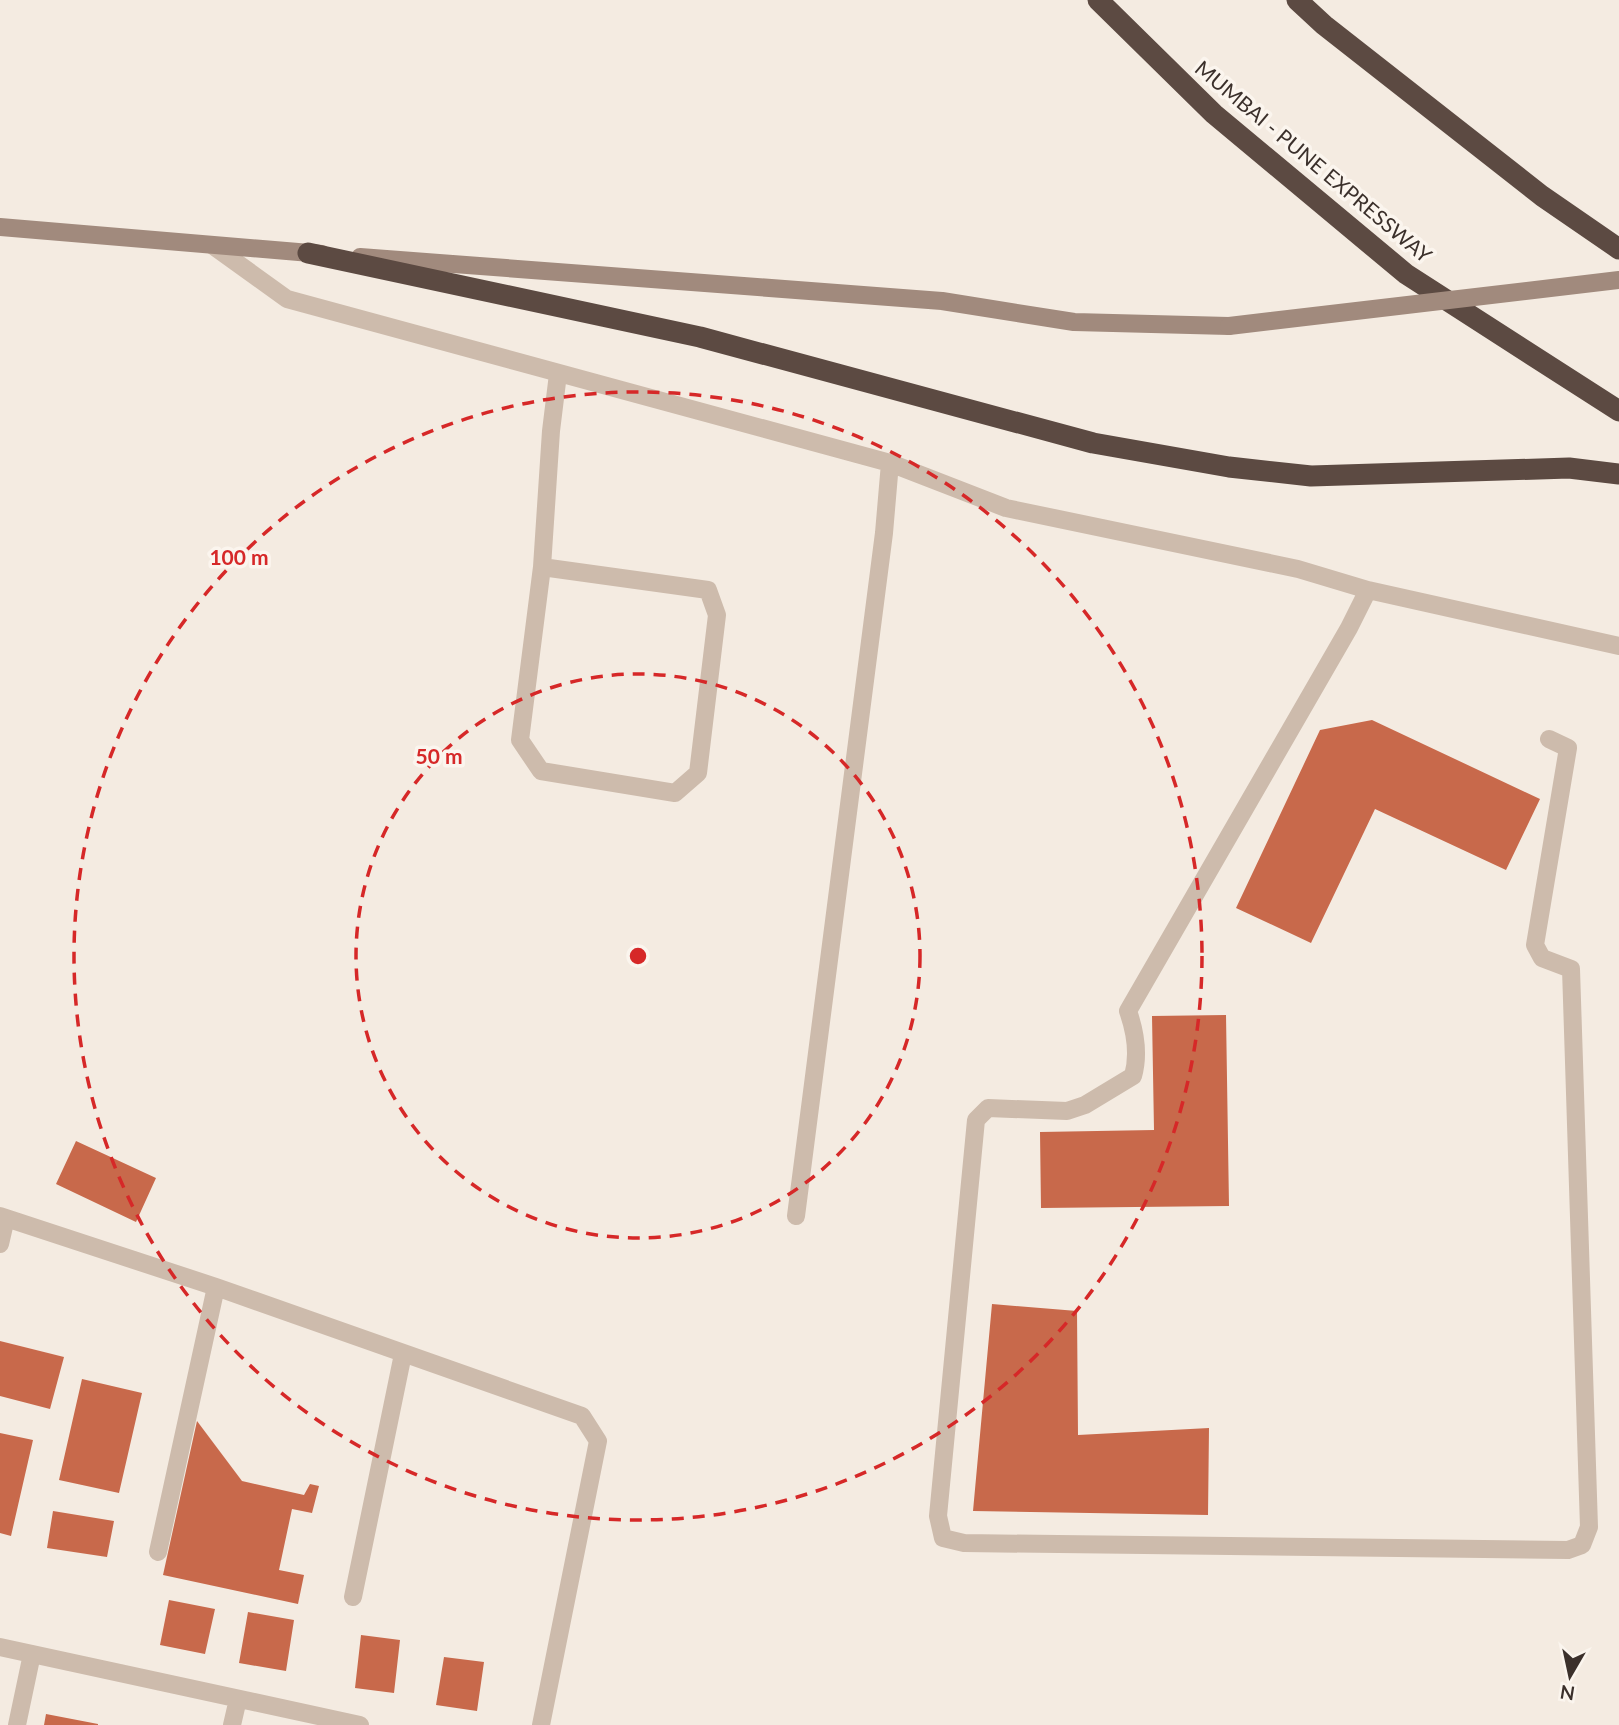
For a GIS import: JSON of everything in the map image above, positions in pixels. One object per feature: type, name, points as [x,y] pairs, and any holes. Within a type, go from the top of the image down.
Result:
[{"type":"highway","name":"MUMBAI - PUNE EXPRESSWAY","points":[[1098,0],[1214,114],[1406,274],[1619,411]]},
{"type":"highway","points":[[1297,0],[1324,25],[1542,195],[1619,249]]},
{"type":"highway","points":[[308,253],[700,337],[1093,443],[1216,465],[1311,476],[1569,468],[1619,474]]},
{"type":"main road","points":[[0,227],[942,302],[1074,322],[1228,326],[1619,280]]},
{"type":"street","points":[[212,244],[287,299],[890,463],[1006,508],[1298,569],[1368,590],[1619,646]]},
{"type":"street","points":[[542,567],[708,590],[717,615],[698,774],[675,793],[541,771],[520,740],[542,567],[551,431],[558,374]]},
{"type":"street","points":[[796,1216],[884,533],[890,463]]},
{"type":"street","points":[[1368,590],[1349,628],[1128,1011],[1136,1063],[1133,1076],[1085,1105],[1067,1111],[988,1108],[976,1120],[938,1516],[943,1538],[964,1543],[1568,1550],[1582,1545],[1589,1527],[1571,969],[1542,958],[1535,945],[1568,747],[1549,740]]},
{"type":"street","points":[[0,1244],[3,1217],[216,1287],[583,1416],[598,1441],[541,1725]]},
{"type":"street","points":[[158,1552],[216,1287]]},
{"type":"street","points":[[353,1597],[403,1354]]},
{"type":"street","points":[[0,1647],[360,1725]]},
{"type":"street","points":[[18,1725],[32,1654]]},
{"type":"street","points":[[232,1725],[238,1699]]},
{"type":"building","points":[[1372,720],[1540,799],[1506,870],[1375,809],[1311,943],[1236,908],[1320,730]]},
{"type":"building","points":[[1226,1015],[1229,1206],[1041,1208],[1040,1132],[1154,1130],[1152,1016]]},
{"type":"building","points":[[76,1141],[156,1178],[136,1222],[56,1184]]},
{"type":"building","points":[[992,1304],[1077,1311],[1078,1435],[1209,1428],[1208,1515],[973,1511]]},
{"type":"building","points":[[0,1341],[64,1357],[50,1409],[0,1396]]},
{"type":"building","points":[[82,1379],[142,1393],[119,1493],[59,1480]]},
{"type":"building","points":[[197,1421],[242,1481],[304,1495],[310,1484],[319,1486],[312,1513],[292,1509],[279,1570],[304,1575],[298,1604],[163,1575]]},
{"type":"building","points":[[0,1433],[33,1440],[11,1536],[0,1533]]},
{"type":"building","points":[[53,1511],[114,1521],[107,1557],[47,1548]]},
{"type":"building","points":[[169,1600],[215,1609],[205,1654],[160,1645]]},
{"type":"building","points":[[248,1612],[294,1620],[286,1671],[239,1663]]},
{"type":"building","points":[[361,1635],[400,1640],[394,1693],[355,1688]]},
{"type":"building","points":[[444,1657],[484,1662],[477,1711],[436,1705]]},
{"type":"building","points":[[46,1714],[98,1724],[98,1725],[44,1725]]}]
